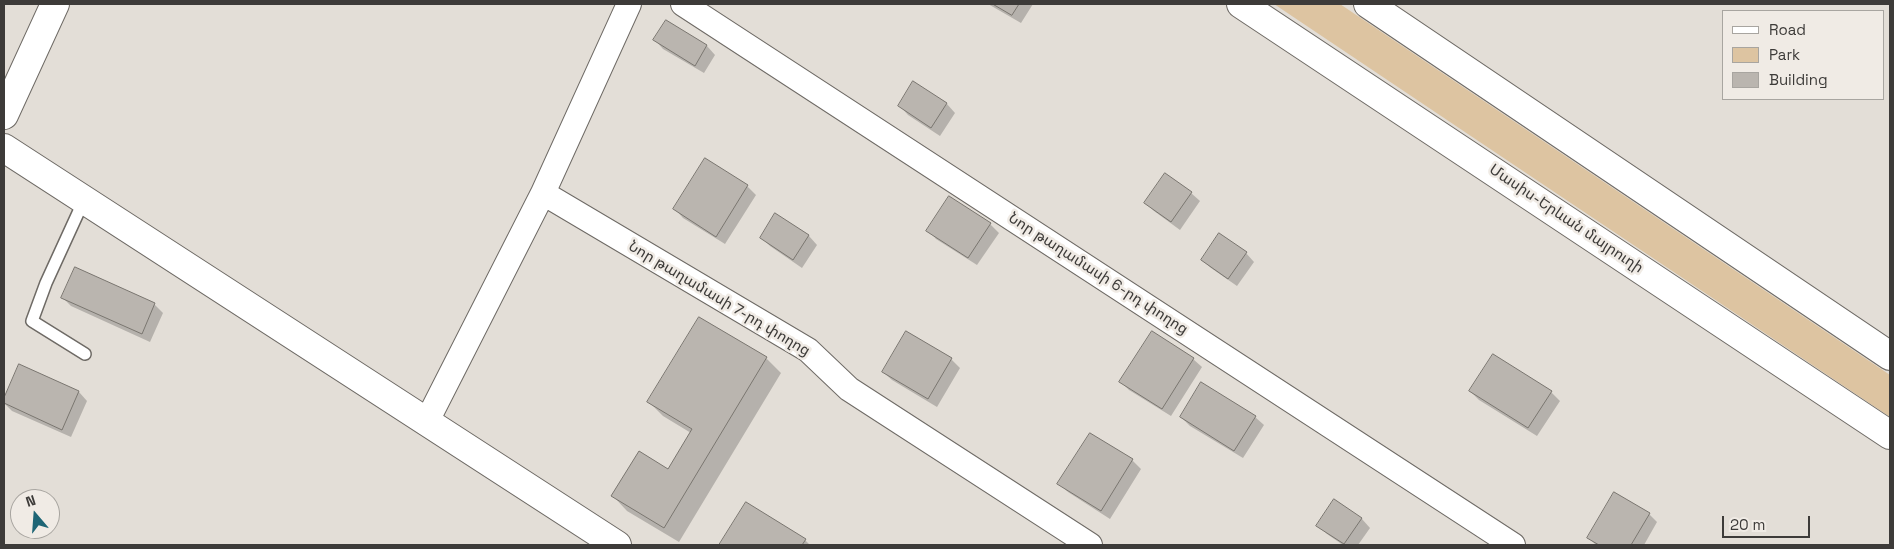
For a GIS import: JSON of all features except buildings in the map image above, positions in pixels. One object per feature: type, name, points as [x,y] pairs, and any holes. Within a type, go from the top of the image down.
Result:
[{"type":"main road","points":[[4,115],[55,4]]},
{"type":"main road","name":"Մասիս-Երևան մայրուղի","points":[[1241,4],[1890,435]]},
{"type":"main road","points":[[1368,4],[1890,356]]},
{"type":"main road","points":[[4,148],[617,545]]},
{"type":"street","points":[[426,423],[543,193],[628,4]]},
{"type":"street","name":"Նոր թաղամասի 6-րդ փողոց","points":[[683,4],[1512,545]]},
{"type":"street","name":"Նոր թաղամասի 7-րդ փողոց","points":[[543,193],[808,350],[849,389],[1090,545]]},
{"type":"lane","points":[[84,200],[46,283],[32,321],[85,354]]},
{"type":"green space","points":[[1274,4],[1340,4],[1890,375],[1890,417]]}]
